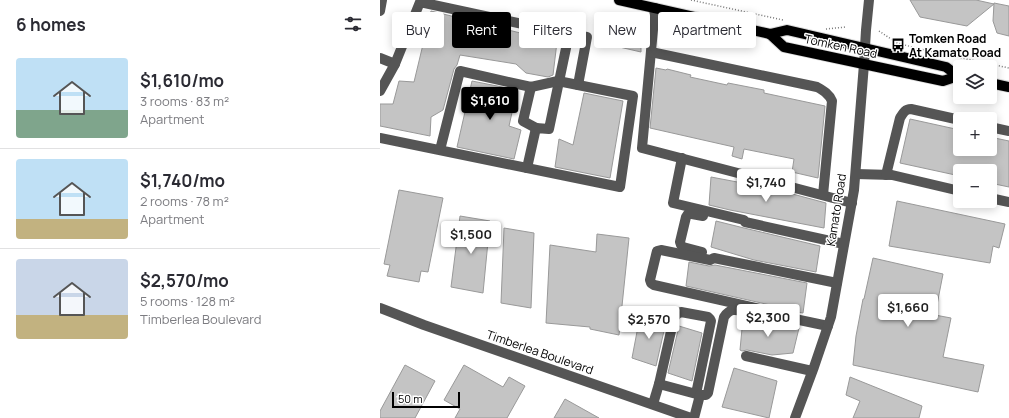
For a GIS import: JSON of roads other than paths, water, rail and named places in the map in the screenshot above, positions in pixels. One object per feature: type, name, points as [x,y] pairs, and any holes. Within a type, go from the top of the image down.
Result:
[{"type":"main road","name":"Tomken Road","points":[[619,0],[770,34],[787,30],[946,67],[953,72]]},
{"type":"main road","name":"Tomken Road","points":[[770,34],[784,47],[943,81],[953,78]]},
{"type":"main road","points":[[997,84],[1009,87]]},
{"type":"street","points":[[380,12],[382,0]]},
{"type":"street","name":"Kamato Road","points":[[795,418],[831,317],[852,203],[856,174],[869,0]]},
{"type":"street","points":[[380,91],[395,64],[420,2],[519,23]]},
{"type":"street","points":[[655,8],[642,148],[852,203]]},
{"type":"street","points":[[531,87],[523,121],[536,128],[549,129],[566,48]]},
{"type":"street","points":[[578,85],[585,48]]},
{"type":"street","points":[[651,52],[817,87],[824,91],[830,96],[832,101],[823,195]]},
{"type":"street","points":[[380,58],[395,64]]},
{"type":"street","points":[[380,138],[620,187],[633,96],[560,82],[531,87],[460,71],[440,150]]},
{"type":"street","points":[[886,175],[900,118],[903,112],[911,109],[953,118]]},
{"type":"street","points":[[527,168],[536,128]]},
{"type":"street","points":[[997,128],[1009,131]]},
{"type":"street","points":[[682,158],[673,203],[744,220],[745,222],[844,244]]},
{"type":"street","points":[[856,174],[892,175],[953,189]]},
{"type":"street","points":[[997,199],[1009,202]]},
{"type":"street","points":[[745,222],[743,224],[688,214],[680,242],[683,247],[710,255],[714,258],[837,284]]},
{"type":"street","points":[[714,258],[710,260],[661,250],[657,251],[650,280],[651,283],[654,285],[788,315],[790,318],[828,326]]},
{"type":"street","name":"Timberlea Boulevard","points":[[380,308],[431,328],[691,418]]},
{"type":"street","points":[[659,384],[706,396],[708,394],[724,317],[730,311],[734,309],[786,321],[790,318]]},
{"type":"street","points":[[653,404],[674,318],[681,312],[708,317],[711,321],[694,418]]},
{"type":"street","points":[[746,356],[812,371]]},
{"type":"place","name":"Tomken Road At Kamato Road","points":[[898,45]]}]
